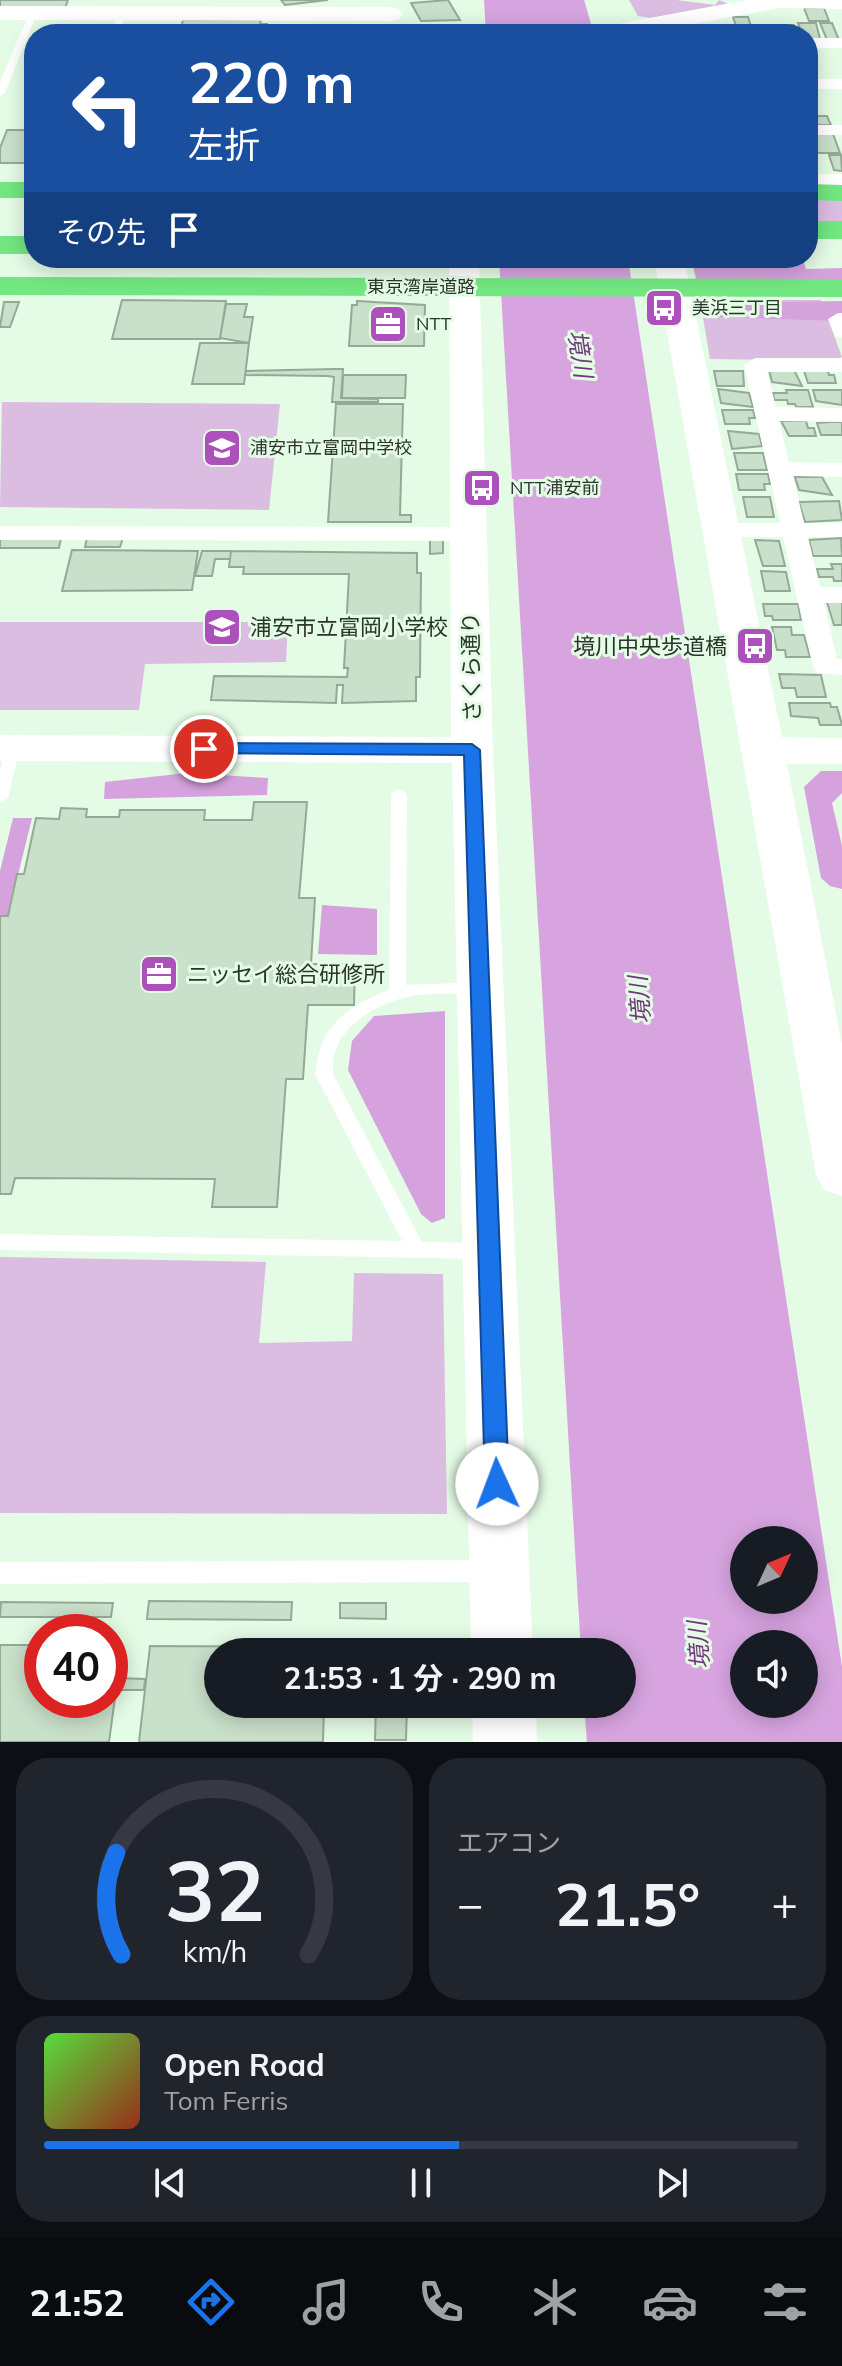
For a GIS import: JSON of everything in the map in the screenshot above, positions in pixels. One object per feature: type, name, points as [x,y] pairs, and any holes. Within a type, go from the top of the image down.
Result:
[{"type":"highway","points":[[0,190],[24,190]]},
{"type":"highway","points":[[818,192],[842,193]]},
{"type":"highway","points":[[0,227],[24,227]]},
{"type":"highway","points":[[818,230],[842,230]]},
{"type":"highway","points":[[0,245],[24,245]]},
{"type":"highway","points":[[818,247],[842,247]]},
{"type":"highway","name":"東京湾岸道路","points":[[0,286],[842,288]]},
{"type":"street","points":[[665,24],[759,3],[842,4]]},
{"type":"street","points":[[616,4],[625,24]]},
{"type":"street","points":[[0,13],[392,16]]},
{"type":"street","points":[[818,43],[842,43]]},
{"type":"street","points":[[818,84],[842,84]]},
{"type":"street","points":[[818,130],[842,130]]},
{"type":"street","points":[[818,180],[842,180]]},
{"type":"street","name":"さくら通り","points":[[464,268],[472,750],[502,1638]]},
{"type":"street","points":[[671,268],[842,1175]]},
{"type":"street","points":[[842,319],[838,319],[842,332]]},
{"type":"street","points":[[842,365],[755,365],[826,667],[842,667]]},
{"type":"street","points":[[766,414],[842,415]]},
{"type":"street","points":[[779,469],[842,470]]},
{"type":"street","points":[[722,530],[842,530]]},
{"type":"street","points":[[0,533],[469,534]]},
{"type":"street","points":[[809,595],[842,595]]},
{"type":"street","points":[[6,748],[472,750]]},
{"type":"street","points":[[763,750],[842,751]]},
{"type":"street","points":[[504,1718],[505,1742]]},
{"type":"lane","points":[[28,24],[33,13]]},
{"type":"lane","points":[[0,93],[24,35]]},
{"type":"lane","points":[[0,798],[6,748]]},
{"type":"lane","points":[[397,994],[399,794]]},
{"type":"lane","points":[[416,1250],[324,1074],[326,1050],[338,1030],[366,1008],[397,994],[408,990],[480,988]]},
{"type":"lane","points":[[0,1242],[489,1251]]},
{"type":"lane","points":[[0,1573],[500,1571]]},
{"type":"shaded area","points":[[629,0],[677,0],[715,5],[719,0],[728,4],[652,18],[638,16]]},
{"type":"shaded area","points":[[818,198],[842,198],[842,221],[818,221]]},
{"type":"shaded area","points":[[693,268],[842,268],[842,281],[697,283]]},
{"type":"shaded area","points":[[700,300],[821,300],[842,357],[834,361],[710,359]]},
{"type":"shaded area","points":[[842,301],[842,321],[713,317],[708,303]]},
{"type":"shaded area","points":[[2,402],[280,404],[269,510],[0,507]]},
{"type":"shaded area","points":[[0,622],[288,622],[286,662],[145,664],[139,710],[0,710]]},
{"type":"shaded area","points":[[821,771],[842,771],[842,793],[832,803],[842,846],[842,889],[830,886],[821,878],[804,787]]},
{"type":"shaded area","points":[[187,773],[268,778],[267,795],[104,799],[105,782]]},
{"type":"shaded area","points":[[13,818],[32,818],[8,916],[0,916],[0,871]]},
{"type":"shaded area","points":[[322,905],[377,909],[377,955],[318,954]]},
{"type":"shaded area","points":[[445,1011],[445,1218],[432,1223],[421,1214],[348,1070],[352,1041],[374,1016]]},
{"type":"shaded area","points":[[0,1257],[266,1262],[259,1343],[352,1341],[354,1273],[443,1274],[447,1514],[0,1513]]},
{"type":"water","points":[[484,0],[584,0],[591,24],[485,24]]},
{"type":"water","name":"境川","points":[[500,268],[630,268],[842,1667],[842,1742],[587,1742],[585,1718],[636,1718],[636,1638],[580,1638]]},
{"type":"building","points":[[0,0],[68,0],[65,8],[0,8]]},
{"type":"building","points":[[281,0],[328,0],[285,5]]},
{"type":"building","points":[[448,0],[460,20],[421,21],[411,3]]},
{"type":"building","points":[[804,8],[824,8],[829,21],[809,21]]},
{"type":"building","points":[[733,17],[748,17],[750,24],[735,24]]},
{"type":"building","points":[[183,20],[261,20],[260,24],[182,24]]},
{"type":"building","points":[[820,23],[832,23],[839,40],[827,40]]},
{"type":"building","points":[[818,116],[827,116],[831,125],[818,125]]},
{"type":"building","points":[[7,130],[24,130],[24,163],[0,163],[0,148]]},
{"type":"building","points":[[818,134],[833,134],[840,153],[818,153]]},
{"type":"building","points":[[829,155],[841,155],[842,171],[834,170]]},
{"type":"building","points":[[122,300],[226,301],[220,339],[112,339]]},
{"type":"building","points":[[357,301],[425,305],[424,346],[349,346],[352,305],[357,305]]},
{"type":"building","points":[[4,302],[19,302],[10,327],[0,327]]},
{"type":"building","points":[[226,304],[247,304],[244,317],[253,317],[249,343],[220,338]]},
{"type":"building","points":[[200,343],[249,343],[244,384],[192,384]]},
{"type":"building","points":[[343,369],[341,398],[378,399],[378,402],[332,402],[334,377],[245,375],[246,371]]},
{"type":"building","points":[[769,370],[794,370],[802,386],[772,382]]},
{"type":"building","points":[[714,371],[743,371],[744,386],[717,386]]},
{"type":"building","points":[[804,371],[828,371],[829,375],[834,375],[836,383],[808,383]]},
{"type":"building","points":[[343,375],[406,375],[405,398],[342,398]]},
{"type":"building","points":[[718,389],[749,393],[753,407],[721,403]]},
{"type":"building","points":[[786,390],[808,390],[813,407],[796,407],[795,404],[788,404],[787,400],[774,400],[773,393],[787,393]]},
{"type":"building","points":[[813,390],[842,390],[842,405],[816,401]]},
{"type":"building","points":[[336,404],[403,404],[400,515],[411,515],[411,522],[328,522]]},
{"type":"building","points":[[722,410],[753,410],[755,418],[749,418],[750,424],[725,424]]},
{"type":"building","points":[[781,421],[806,421],[808,428],[814,428],[816,436],[789,436]]},
{"type":"building","points":[[842,422],[842,435],[821,435],[817,423]]},
{"type":"building","points":[[728,431],[759,434],[762,446],[732,449]]},
{"type":"building","points":[[734,453],[763,453],[767,470],[738,470]]},
{"type":"building","points":[[736,474],[768,474],[770,484],[764,484],[765,490],[739,490]]},
{"type":"building","points":[[795,477],[822,477],[832,495],[799,490]]},
{"type":"building","points":[[743,497],[770,497],[774,517],[747,517]]},
{"type":"building","points":[[839,501],[842,520],[805,522],[799,502]]},
{"type":"building","points":[[0,538],[61,538],[59,548],[0,548]]},
{"type":"building","points":[[87,538],[123,538],[120,547],[85,547]]},
{"type":"building","points":[[430,538],[443,539],[443,553],[430,554]]},
{"type":"building","points":[[841,538],[842,556],[813,556],[809,540]]},
{"type":"building","points":[[755,540],[779,541],[785,566],[763,566]]},
{"type":"building","points":[[72,550],[198,551],[192,590],[62,591]]},
{"type":"building","points":[[202,551],[231,551],[230,559],[215,559],[212,576],[195,576]]},
{"type":"building","points":[[231,551],[417,553],[417,573],[421,573],[420,677],[416,677],[416,701],[342,703],[343,685],[337,685],[336,703],[211,700],[214,676],[347,677],[348,668],[344,668],[349,574],[243,574],[244,567],[229,567]]},
{"type":"building","points":[[831,564],[842,564],[842,581],[819,577],[817,569],[833,569]]},
{"type":"building","points":[[761,571],[786,572],[790,591],[765,591]]},
{"type":"building","points":[[827,602],[842,602],[842,625],[834,625]]},
{"type":"building","points":[[763,604],[798,604],[801,620],[773,620],[772,616],[765,616]]},
{"type":"building","points":[[772,627],[791,627],[792,635],[804,635],[810,657],[786,657],[785,650],[777,650]]},
{"type":"building","points":[[779,674],[821,675],[826,697],[797,697],[795,688],[782,688]]},
{"type":"building","points":[[789,703],[830,703],[831,707],[837,707],[842,725],[820,725],[818,718],[791,716]]},
{"type":"building","points":[[254,802],[307,802],[299,898],[315,898],[311,964],[355,964],[354,1005],[308,1005],[303,1079],[286,1079],[277,1207],[212,1207],[215,1179],[15,1178],[11,1194],[0,1194],[0,916],[8,916],[17,874],[24,874],[36,818],[59,819],[61,808],[87,809],[86,817],[119,817],[120,810],[205,810],[204,820],[252,820]]},
{"type":"building","points":[[149,1601],[292,1602],[291,1620],[147,1619]]},
{"type":"building","points":[[1,1602],[113,1603],[111,1614],[0,1617]]},
{"type":"building","points":[[340,1603],[386,1603],[386,1619],[340,1618]]},
{"type":"building","points":[[0,1645],[24,1645],[24,1718],[112,1718],[109,1742],[0,1742]]},
{"type":"building","points":[[150,1646],[204,1646],[204,1718],[324,1718],[323,1742],[139,1742]]},
{"type":"building","points":[[128,1678],[145,1679],[144,1690],[128,1690]]},
{"type":"building","points":[[376,1718],[407,1718],[406,1740],[375,1740]]},
{"type":"place","name":"美浜三丁目","points":[[664,308]]},
{"type":"place","name":"NTT","points":[[388,324]]},
{"type":"place","name":"浦安市立富岡中学校","points":[[222,448]]},
{"type":"place","name":"NTT浦安前","points":[[482,488]]},
{"type":"place","name":"浦安市立富岡小学校","points":[[222,627]]},
{"type":"place","name":"境川中央歩道橋","points":[[755,646]]},
{"type":"place","name":"ニッセイ総合研修所","points":[[159,974]]},
{"type":"route","points":[[204,749],[472,750],[497,1484]]}]
